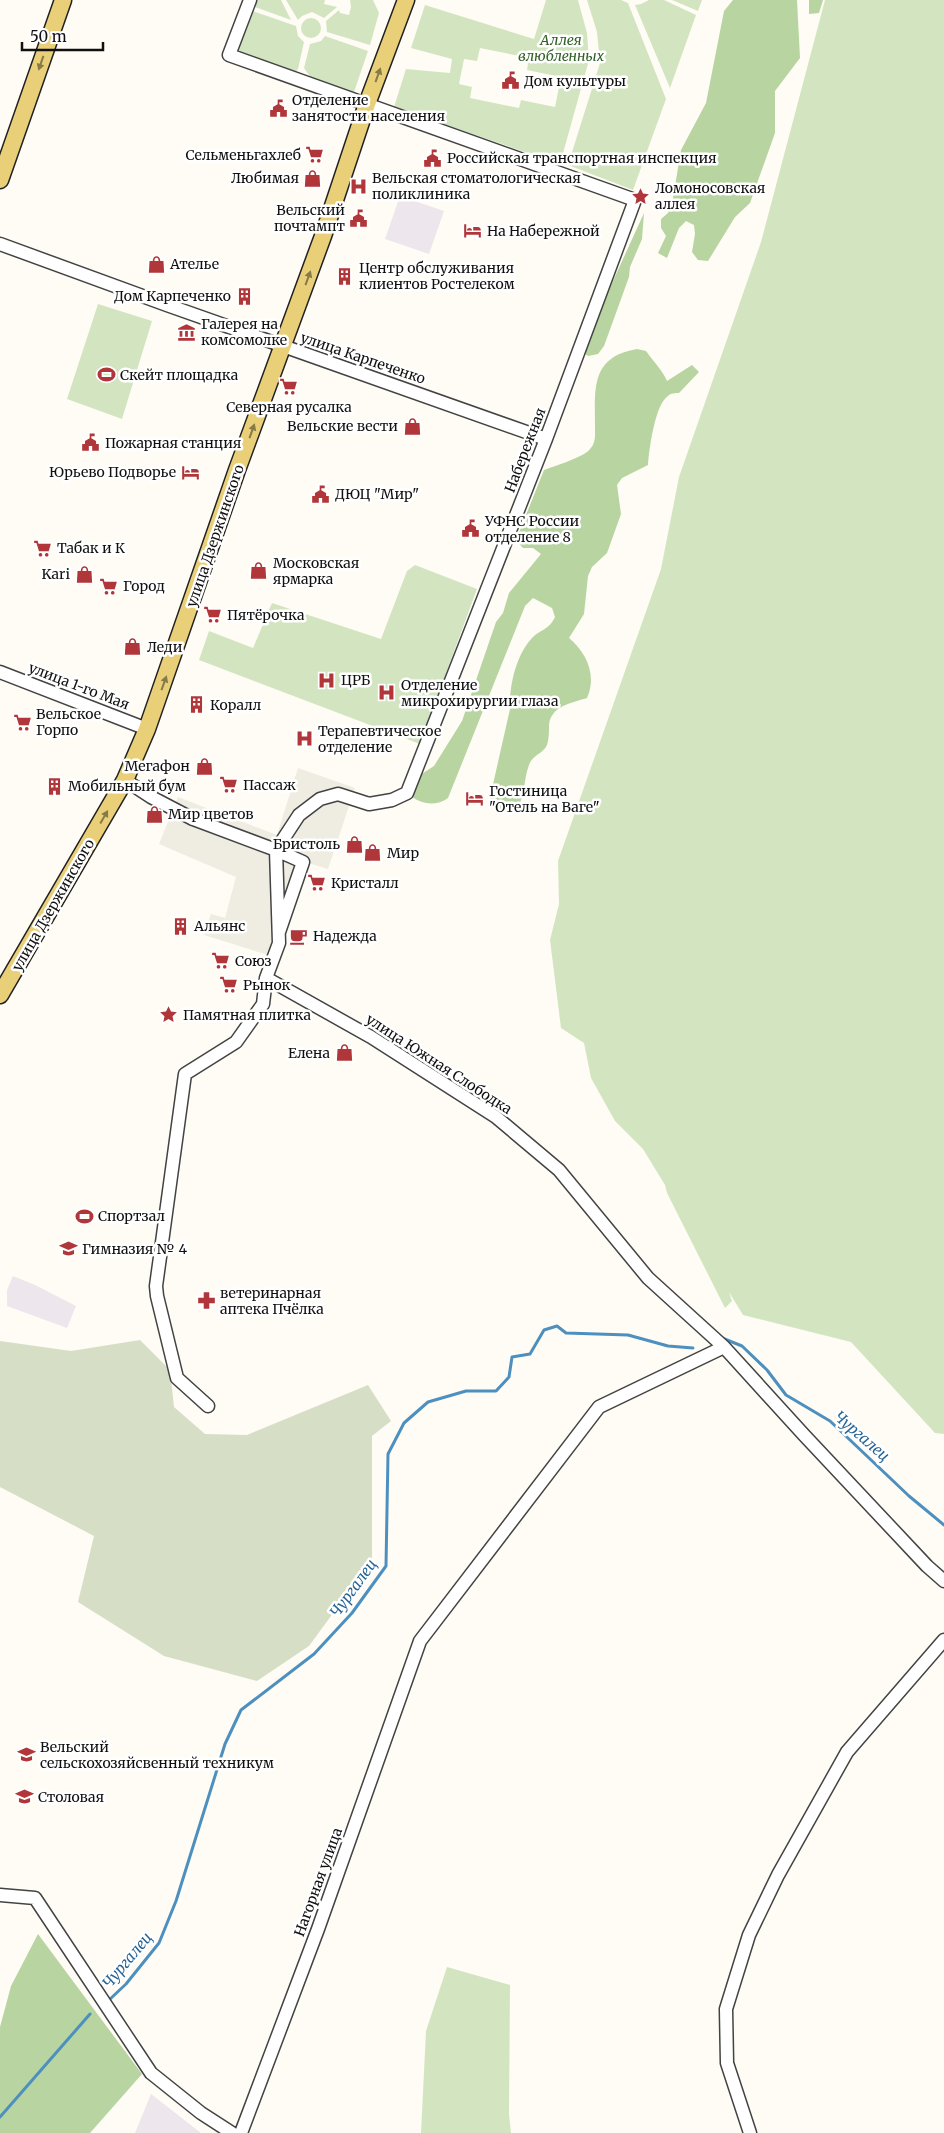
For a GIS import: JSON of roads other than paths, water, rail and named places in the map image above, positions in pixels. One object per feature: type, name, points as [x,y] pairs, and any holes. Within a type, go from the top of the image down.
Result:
[{"type":"main road","points":[[0,180],[63,0]]},
{"type":"main road","name":"улица Дзержинского","points":[[0,995],[125,780],[147,729],[367,104],[406,0]]},
{"type":"street","points":[[250,0],[229,54],[367,104]]},
{"type":"street","name":"Набережная","points":[[276,850],[300,815],[320,799],[338,794],[369,804],[392,800],[408,793],[546,438],[635,200],[367,104]]},
{"type":"street","name":"улица Карпеченко","points":[[0,244],[546,438]]},
{"type":"street","name":"улица 1-го Мая","points":[[0,672],[147,729]]},
{"type":"street","points":[[125,780],[151,797],[193,819],[303,862],[279,932]]},
{"type":"street","points":[[208,1406],[177,1378],[156,1286],[185,1074],[236,1042],[263,1004],[266,978],[279,943],[276,850]]},
{"type":"street","name":"улица Южная Слободка","points":[[266,978],[371,1037],[496,1117],[559,1170],[648,1278],[724,1347],[927,1566],[944,1581]]},
{"type":"street","name":"Нагорная улица","points":[[242,2133],[318,1929],[420,1641],[599,1407],[724,1347]]},
{"type":"street","points":[[750,2133],[726,2063],[726,2009],[749,1935],[778,1875],[847,1752],[944,1640]]},
{"type":"street","points":[[0,1895],[35,1898],[151,2073],[201,2113],[232,2133]]},
{"type":"waterway","name":"Чургалец","points":[[108,2001],[126,1984],[159,1943],[176,1901],[225,1744],[241,1710],[314,1654],[352,1613],[386,1566],[388,1454],[404,1423],[428,1402],[466,1391],[496,1391],[509,1377],[512,1357],[530,1354],[544,1330],[557,1326],[566,1333],[628,1335],[668,1346],[693,1348]]},
{"type":"waterway","name":"Чургалец","points":[[722,1338],[742,1346],[767,1370],[786,1395],[830,1421],[909,1496],[944,1525]]},
{"type":"waterway","name":"Чургалец","points":[[0,2117],[90,2014]]},
{"type":"place","name":"Дом культуры","points":[[510,81]]},
{"type":"place","name":"Отделение занятости населения","points":[[278,108]]},
{"type":"place","name":"Сельменьгахлеб","points":[[315,155]]},
{"type":"place","name":"Российская транспортная инспекция","points":[[433,158]]},
{"type":"place","name":"Любимая","points":[[313,178]]},
{"type":"place","name":"Вельская стоматологическая поликлиника","points":[[358,186]]},
{"type":"place","name":"Ломоносовская аллея","points":[[641,196]]},
{"type":"place","name":"Вельский почтампт","points":[[359,218]]},
{"type":"place","name":"На Набережной","points":[[473,231]]},
{"type":"place","name":"Ателье","points":[[156,264]]},
{"type":"place","name":"Центр обслуживания клиентов Ростелеком","points":[[345,276]]},
{"type":"place","name":"Дом Карпеченко","points":[[245,296]]},
{"type":"place","name":"Галерея на комсомолке","points":[[187,332]]},
{"type":"place","name":"Скейт площадка","points":[[106,375]]},
{"type":"place","name":"Северная русалка","points":[[289,387]]},
{"type":"place","name":"Вельские вести","points":[[412,426]]},
{"type":"place","name":"Пожарная станция","points":[[91,443]]},
{"type":"place","name":"Юрьево Подворье","points":[[190,472]]},
{"type":"place","name":"ДЮЦ \"Мир\"","points":[[321,494]]},
{"type":"place","name":"УФНС России отделение 8","points":[[471,529]]},
{"type":"place","name":"Табак и К","points":[[43,548]]},
{"type":"place","name":"Московская ярмарка","points":[[259,571]]},
{"type":"place","name":"Kari","points":[[84,574]]},
{"type":"place","name":"Город","points":[[109,586]]},
{"type":"place","name":"Пятёрочка","points":[[213,615]]},
{"type":"place","name":"Леди","points":[[133,647]]},
{"type":"place","name":"ЦРБ","points":[[327,680]]},
{"type":"place","name":"Отделение микрохирургии глаза","points":[[387,693]]},
{"type":"place","name":"Коралл","points":[[196,705]]},
{"type":"place","name":"Вельское Горпо","points":[[22,722]]},
{"type":"place","name":"Терапевтическое отделение","points":[[304,739]]},
{"type":"place","name":"Мегафон","points":[[204,766]]},
{"type":"place","name":"Пассаж","points":[[229,785]]},
{"type":"place","name":"Мобильный бум","points":[[54,786]]},
{"type":"place","name":"Гостиница \"Отель на Ваге\"","points":[[475,799]]},
{"type":"place","name":"Мир цветов","points":[[154,814]]},
{"type":"place","name":"Бристоль","points":[[354,844]]},
{"type":"place","name":"Мир","points":[[373,853]]},
{"type":"place","name":"Кристалл","points":[[317,883]]},
{"type":"place","name":"Альянс","points":[[180,926]]},
{"type":"place","name":"Надежда","points":[[299,936]]},
{"type":"place","name":"Союз","points":[[221,961]]},
{"type":"place","name":"Рынок","points":[[229,985]]},
{"type":"place","name":"Памятная плитка","points":[[169,1015]]},
{"type":"place","name":"Елена","points":[[344,1053]]},
{"type":"place","name":"Спортзал","points":[[84,1216]]},
{"type":"place","name":"Гимназия № 4","points":[[68,1249]]},
{"type":"place","name":"ветеринарная аптека Пчёлка","points":[[206,1301]]},
{"type":"place","name":"Вельский сельскохозяйсвенный техникум","points":[[26,1755]]},
{"type":"place","name":"Столовая","points":[[24,1797]]},
{"type":"park label","name":"Аллея влюбленных","points":[[561,48]]}]
